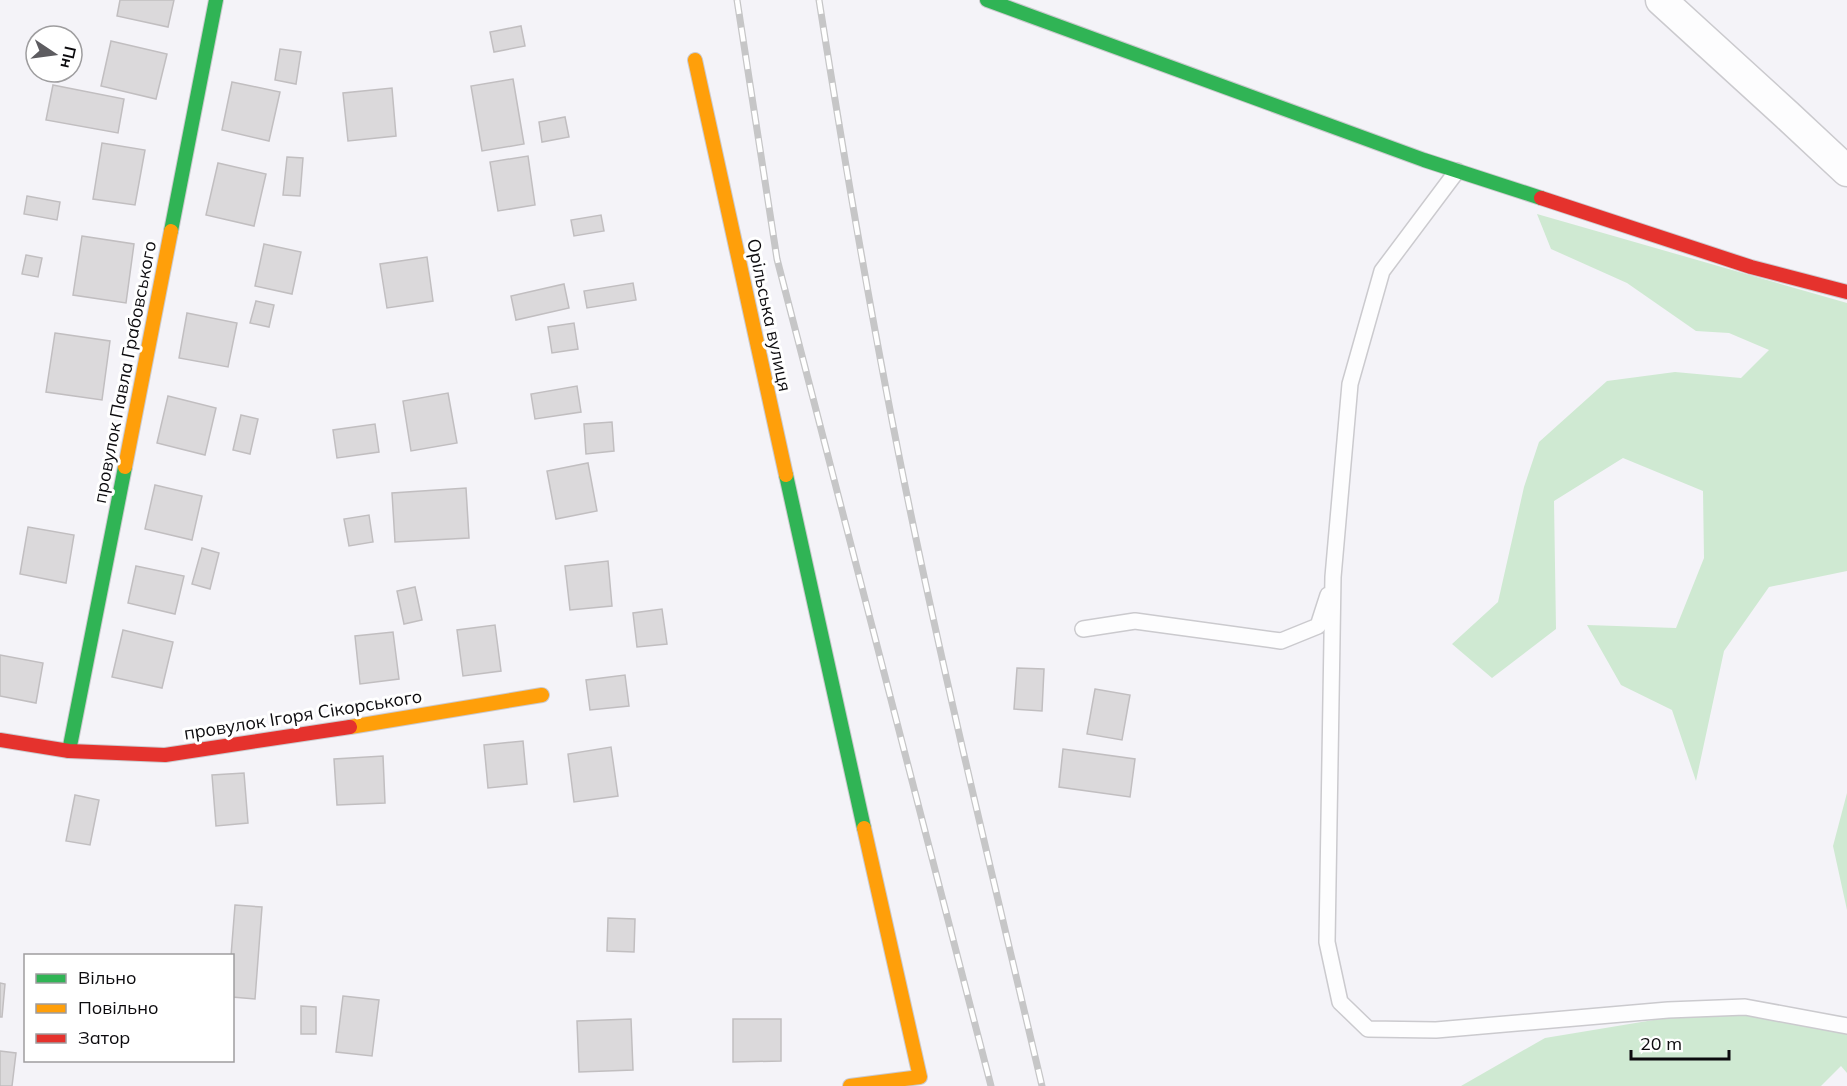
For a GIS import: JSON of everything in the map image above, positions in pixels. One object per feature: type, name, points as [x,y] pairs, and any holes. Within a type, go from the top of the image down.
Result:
[{"type":"street","name":"провулок Павла Грабовського","points":[[69,751],[216,0]]},
{"type":"street","points":[[987,0],[1456,171],[1751,267],[1847,292]]},
{"type":"street","points":[[1660,0],[1847,171]]},
{"type":"street","name":"Орільська вулиця","points":[[695,60],[920,1077],[850,1086]]},
{"type":"street","name":"провулок Ігоря Сікорського","points":[[0,741],[69,751],[165,755],[542,696]]},
{"type":"lane","points":[[1456,171],[1382,271],[1350,384],[1333,577],[1327,942],[1340,1002],[1368,1029],[1436,1030],[1668,1010],[1745,1007],[1847,1026]]},
{"type":"lane","points":[[1083,629],[1135,621],[1281,641],[1318,626],[1333,577]]},
{"type":"green space","points":[[1537,214],[1847,303],[1847,571],[1769,587],[1724,651],[1696,781],[1672,710],[1621,685],[1587,625],[1676,628],[1704,558],[1703,491],[1623,458],[1554,501],[1556,629],[1492,678],[1452,644],[1498,602],[1524,487],[1539,442],[1607,381],[1675,372],[1741,378],[1769,350],[1729,333],[1696,331],[1627,283],[1551,249]]},
{"type":"green space","points":[[1847,793],[1847,910],[1833,846]]},
{"type":"green space","points":[[1744,1005],[1847,1026],[1847,1073],[1841,1066],[1821,1086],[1461,1086],[1545,1038]]},
{"type":"building","points":[[120,0],[174,0],[168,27],[117,16]]},
{"type":"building","points":[[521,26],[525,46],[494,52],[490,32]]},
{"type":"building","points":[[111,41],[167,54],[156,99],[101,86]]},
{"type":"building","points":[[280,49],[301,52],[296,84],[275,80]]},
{"type":"building","points":[[513,79],[524,144],[482,151],[471,86]]},
{"type":"building","points":[[232,82],[280,92],[269,141],[222,130]]},
{"type":"building","points":[[53,85],[124,99],[118,133],[46,120]]},
{"type":"building","points":[[392,88],[396,136],[348,141],[343,93]]},
{"type":"building","points":[[565,117],[569,137],[542,142],[539,122]]},
{"type":"building","points":[[102,143],[145,150],[135,205],[93,199]]},
{"type":"building","points":[[528,156],[535,205],[498,211],[490,162]]},
{"type":"building","points":[[287,157],[303,158],[300,196],[283,195]]},
{"type":"building","points":[[218,163],[266,174],[254,226],[206,215]]},
{"type":"building","points":[[27,196],[60,202],[57,220],[24,214]]},
{"type":"building","points":[[601,215],[604,231],[574,236],[571,220]]},
{"type":"building","points":[[82,236],[134,244],[126,303],[73,295]]},
{"type":"building","points":[[264,244],[301,252],[292,294],[255,286]]},
{"type":"building","points":[[26,255],[42,258],[38,277],[22,274]]},
{"type":"building","points":[[427,257],[433,301],[387,308],[380,264]]},
{"type":"building","points":[[633,283],[636,300],[587,308],[584,291]]},
{"type":"building","points":[[564,284],[569,308],[516,320],[511,296]]},
{"type":"building","points":[[256,301],[274,305],[269,327],[250,323]]},
{"type":"building","points":[[187,313],[237,323],[228,367],[179,358]]},
{"type":"building","points":[[574,323],[578,349],[552,353],[548,327]]},
{"type":"building","points":[[55,333],[110,341],[102,400],[46,392]]},
{"type":"building","points":[[577,386],[581,412],[535,419],[531,394]]},
{"type":"building","points":[[448,393],[457,443],[411,451],[403,401]]},
{"type":"building","points":[[168,396],[216,408],[205,455],[157,443]]},
{"type":"building","points":[[241,415],[258,419],[250,454],[233,450]]},
{"type":"building","points":[[612,422],[614,451],[586,454],[584,424]]},
{"type":"building","points":[[375,424],[379,452],[337,458],[333,430]]},
{"type":"building","points":[[588,463],[597,511],[556,519],[547,471]]},
{"type":"building","points":[[155,485],[202,496],[192,540],[145,529]]},
{"type":"building","points":[[466,488],[469,538],[395,542],[392,493]]},
{"type":"building","points":[[369,515],[373,542],[349,546],[344,519]]},
{"type":"building","points":[[28,527],[74,535],[66,583],[20,574]]},
{"type":"building","points":[[202,548],[219,553],[210,589],[192,584]]},
{"type":"building","points":[[608,561],[612,606],[570,610],[565,566]]},
{"type":"building","points":[[136,566],[184,576],[175,614],[128,603]]},
{"type":"building","points":[[415,587],[422,620],[404,624],[397,591]]},
{"type":"building","points":[[662,609],[667,644],[637,647],[633,613]]},
{"type":"building","points":[[495,625],[501,671],[463,676],[457,630]]},
{"type":"building","points":[[123,630],[173,642],[162,688],[112,677]]},
{"type":"building","points":[[393,632],[399,679],[360,684],[355,636]]},
{"type":"building","points":[[0,655],[43,663],[36,703],[0,696]]},
{"type":"building","points":[[1017,668],[1044,669],[1042,711],[1014,709]]},
{"type":"building","points":[[625,675],[629,706],[590,710],[586,680]]},
{"type":"building","points":[[1095,689],[1130,695],[1122,740],[1087,734]]},
{"type":"building","points":[[523,741],[527,784],[488,788],[484,745]]},
{"type":"building","points":[[611,747],[618,796],[574,802],[568,754]]},
{"type":"building","points":[[1063,749],[1135,759],[1130,797],[1059,787]]},
{"type":"building","points":[[383,756],[385,803],[337,805],[334,759]]},
{"type":"building","points":[[244,773],[248,823],[216,826],[212,775]]},
{"type":"building","points":[[75,795],[99,800],[90,845],[66,841]]},
{"type":"building","points":[[235,905],[262,907],[255,999],[234,997],[234,954],[231,954]]},
{"type":"building","points":[[608,918],[635,919],[634,952],[607,951]]},
{"type":"building","points":[[0,983],[5,984],[2,1017],[0,1017]]},
{"type":"building","points":[[343,996],[379,1000],[372,1056],[336,1052]]},
{"type":"building","points":[[301,1006],[316,1007],[316,1034],[301,1034]]},
{"type":"building","points":[[631,1019],[633,1070],[579,1072],[577,1021]]},
{"type":"building","points":[[733,1019],[781,1019],[781,1061],[733,1062]]},
{"type":"building","points":[[0,1051],[16,1053],[12,1086],[0,1086]]},
{"type":"railway","points":[[737,0],[777,259],[991,1086]]},
{"type":"railway","points":[[819,0],[862,256],[910,510],[957,726],[1042,1086]]},
{"type":"traffic: fast","points":[[171,231],[216,0]]},
{"type":"traffic: fast","points":[[987,0],[1424,160],[1541,198]]},
{"type":"traffic: fast","points":[[69,751],[125,467]]},
{"type":"traffic: fast","points":[[786,475],[864,828]]},
{"type":"traffic: slow","points":[[695,60],[786,475]]},
{"type":"traffic: slow","points":[[125,467],[171,231]]},
{"type":"traffic: slow","points":[[350,727],[542,695]]},
{"type":"traffic: slow","points":[[850,1086],[920,1077],[864,828]]},
{"type":"traffic: jam","points":[[1541,198],[1751,267],[1847,292]]},
{"type":"traffic: jam","points":[[0,740],[69,751],[165,755],[350,727]]}]
